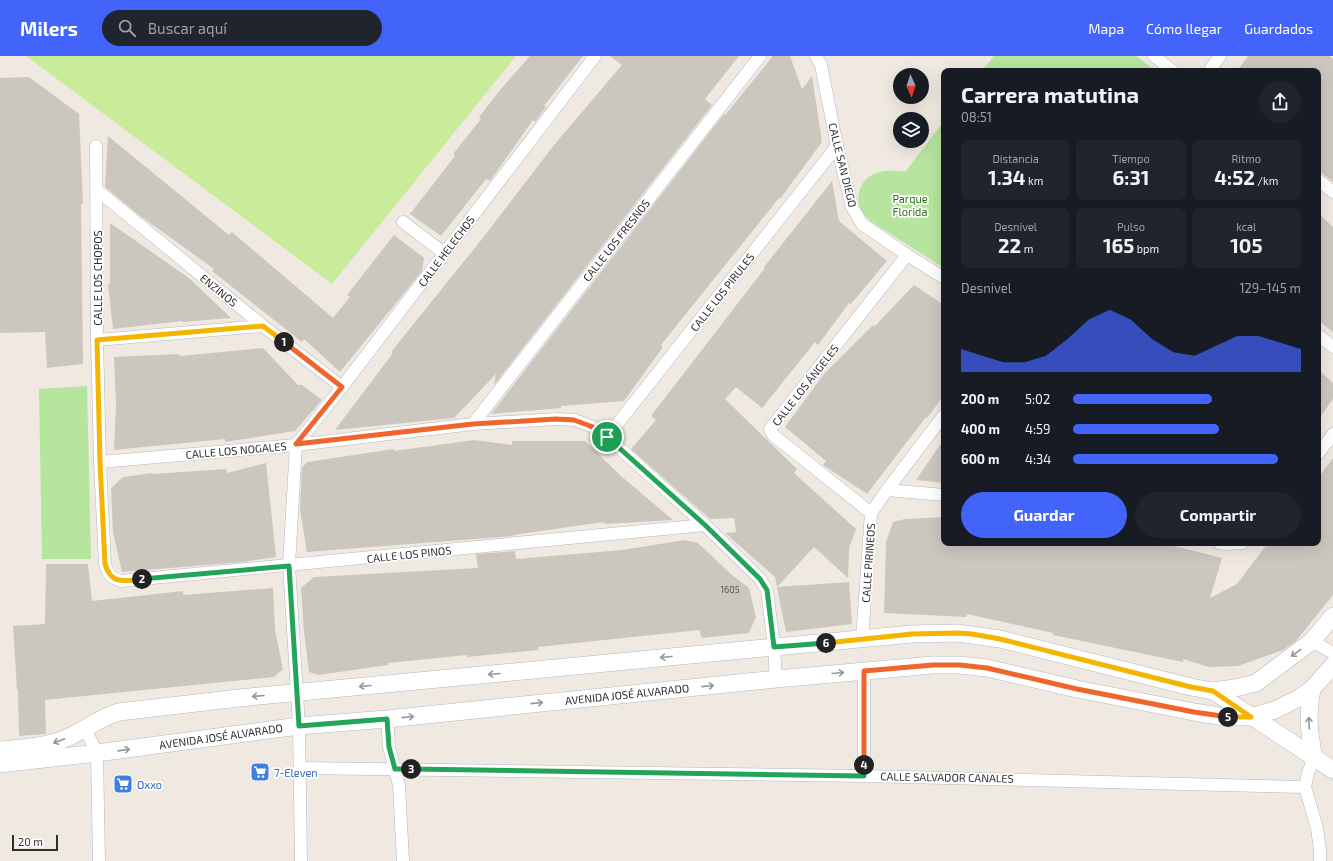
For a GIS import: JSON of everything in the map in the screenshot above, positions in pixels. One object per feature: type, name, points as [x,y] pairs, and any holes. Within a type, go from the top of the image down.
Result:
[{"type":"street","name":"CALLE HELECHOS","points":[[296,444],[342,387],[596,56]]},
{"type":"street","name":"CALLE LOS FRESNOS","points":[[473,424],[760,56]]},
{"type":"street","name":"CALLE SAN DIEGO","points":[[816,56],[823,72],[837,146],[852,207],[862,224],[941,276]]},
{"type":"street","points":[[1154,56],[1169,68]]},
{"type":"street","points":[[1211,68],[1220,56]]},
{"type":"street","name":"CALLE LOS CHOPOS","points":[[96,146],[97,340],[100,462],[105,564],[107,573],[113,579]]},
{"type":"street","name":"CALLE LOS PIRULES","points":[[607,437],[837,146]]},
{"type":"street","points":[[1321,182],[1333,192]]},
{"type":"street","name":"ENZINOS","points":[[97,190],[263,326],[342,387]]},
{"type":"street","points":[[403,222],[444,253]]},
{"type":"street","name":"CALLE LOS ÁNGELES","points":[[871,513],[773,435],[770,429],[907,255]]},
{"type":"street","points":[[97,340],[263,326]]},
{"type":"street","points":[[1321,337],[1333,347]]},
{"type":"street","name":"CALLE LOS NOGALES","points":[[100,462],[296,444],[473,424],[556,419],[574,420],[593,427],[607,437],[705,525],[760,579],[767,590],[774,647],[776,679]]},
{"type":"street","name":"CALLE PIRINEOS","points":[[862,640],[871,513],[886,490],[941,420]]},
{"type":"street","points":[[1321,450],[1333,434]]},
{"type":"street","points":[[296,444],[289,566],[301,768],[301,861]]},
{"type":"street","points":[[886,490],[941,496]]},
{"type":"street","name":"CALLE LOS PINOS","points":[[113,579],[121,581],[289,566],[705,525]]},
{"type":"street","points":[[0,750],[51,744],[86,729],[109,715],[119,712],[232,699],[918,634],[957,633],[1000,639],[1191,687],[1213,691],[1256,683],[1312,641],[1333,616]]},
{"type":"street","points":[[1312,641],[1333,653]]},
{"type":"street","name":"AVENIDA JOSÉ ALVARADO","points":[[0,764],[97,753],[299,726],[387,719],[776,679],[933,665],[960,665],[987,668],[1077,689],[1194,712],[1225,717],[1251,717],[1275,710],[1299,698],[1312,689],[1333,665]]},
{"type":"street","points":[[864,671],[864,776]]},
{"type":"street","points":[[1312,689],[1308,720],[1314,758],[1308,773],[1305,787],[1317,828],[1320,861]]},
{"type":"street","points":[[1213,691],[1333,770]]},
{"type":"street","points":[[387,719],[389,747],[399,786],[403,861]]},
{"type":"street","points":[[86,729],[97,753],[99,861]]},
{"type":"street","name":"CALLE SALVADOR CANALES","points":[[301,768],[864,776],[1305,787]]},
{"type":"green space","points":[[26,56],[516,56],[332,284]]},
{"type":"green space","points":[[994,56],[1136,56],[1152,68],[984,68]]},
{"type":"green space","name":"Parque Florida","points":[[941,125],[941,266],[870,221],[862,212],[858,200],[860,188],[867,178],[873,174],[885,171],[906,171],[923,148],[929,148],[929,141]]},
{"type":"green space","points":[[87,386],[91,559],[42,559],[39,389]]},
{"type":"building","points":[[530,56],[583,56],[544,106],[546,107],[535,122],[533,120],[490,181],[486,179],[441,236],[410,214],[455,156],[453,154],[481,119],[479,117]]},
{"type":"building","points":[[610,56],[739,56],[705,99],[712,105],[494,385],[496,374],[454,418],[335,430],[393,353],[391,352],[482,239],[554,145],[622,65]]},
{"type":"building","points":[[773,56],[790,56],[802,89],[812,76],[822,142],[780,199],[779,198],[661,345],[663,347],[624,401],[491,414],[724,114],[725,115]]},
{"type":"building","points":[[1248,56],[1329,56],[1333,59],[1333,182],[1321,172],[1321,68],[1239,68]]},
{"type":"building","points":[[29,77],[79,114],[83,204],[81,204],[83,364],[47,368],[45,332],[0,333],[0,78]]},
{"type":"building","points":[[108,136],[229,235],[232,232],[333,318],[350,297],[347,295],[394,235],[424,258],[422,271],[340,372],[304,339],[302,342],[212,271],[214,269],[139,215],[105,187]]},
{"type":"building","points":[[832,181],[839,221],[887,261],[851,304],[849,303],[818,345],[815,342],[762,408],[736,387],[725,399],[797,469],[794,473],[856,529],[849,548],[848,578],[814,547],[777,587],[775,577],[725,533],[736,532],[734,518],[710,519],[631,449],[656,420],[651,416],[765,268],[764,267]]},
{"type":"building","points":[[1321,216],[1333,227],[1333,332],[1321,322]]},
{"type":"building","points":[[110,223],[189,278],[231,318],[182,321],[113,329],[108,284],[110,284]]},
{"type":"building","points":[[914,285],[941,303],[941,399],[867,494],[823,465],[826,461],[785,427],[824,374],[873,325],[875,326]]},
{"type":"building","points":[[263,348],[298,385],[302,385],[322,400],[295,431],[225,442],[225,439],[114,450],[116,405],[114,357],[179,354],[180,356]]},
{"type":"building","points":[[1321,372],[1333,383],[1333,399],[1321,416]]},
{"type":"building","points":[[474,440],[512,445],[512,441],[585,441],[621,476],[673,520],[605,524],[604,522],[513,536],[307,552],[300,510],[302,468],[307,462],[394,449],[394,451]]},
{"type":"building","points":[[941,443],[941,483],[916,480]]},
{"type":"building","points":[[1333,458],[1333,595],[1295,642],[1283,650],[1238,666],[1209,667],[1183,659],[1183,662],[1053,635],[1053,633],[967,614],[966,617],[884,613],[886,542],[893,522],[905,519],[941,517],[941,546],[1174,546],[1222,558],[1210,598],[1237,584],[1266,546],[1321,546],[1321,474]]},
{"type":"building","points":[[266,463],[276,557],[242,562],[122,572],[113,532],[111,488],[123,477],[152,473],[226,469],[227,473]]},
{"type":"building","points":[[685,540],[698,543],[732,575],[749,588],[756,617],[749,633],[702,638],[699,630],[538,647],[538,650],[388,663],[388,665],[318,675],[309,672],[301,588],[314,577],[478,568],[476,554],[515,551],[516,559],[622,550]]},
{"type":"building","points":[[46,564],[88,564],[92,601],[183,591],[183,595],[273,588],[275,630],[283,669],[274,677],[45,700],[46,734],[19,736],[18,689],[17,690],[13,626],[45,624]]},
{"type":"building","points":[[849,582],[852,624],[786,632],[777,587]]},
{"type":"place","name":"7-Eleven","points":[[260,772]]},
{"type":"place","name":"Oxxo","points":[[123,784]]},
{"type":"route","points":[[263,326],[342,387],[296,444],[473,424],[556,419],[574,420],[593,427],[607,437],[705,525],[760,579],[767,590],[774,647],[862,640],[912,634],[972,634],[1000,639],[1191,687],[1213,691],[1251,717],[1225,717],[1194,712],[1077,689],[987,668],[960,665],[933,665],[864,671],[864,776],[395,769],[389,747],[387,719],[299,726],[289,566],[121,581],[113,579],[107,573],[105,564],[100,462],[97,340],[263,326]]}]
